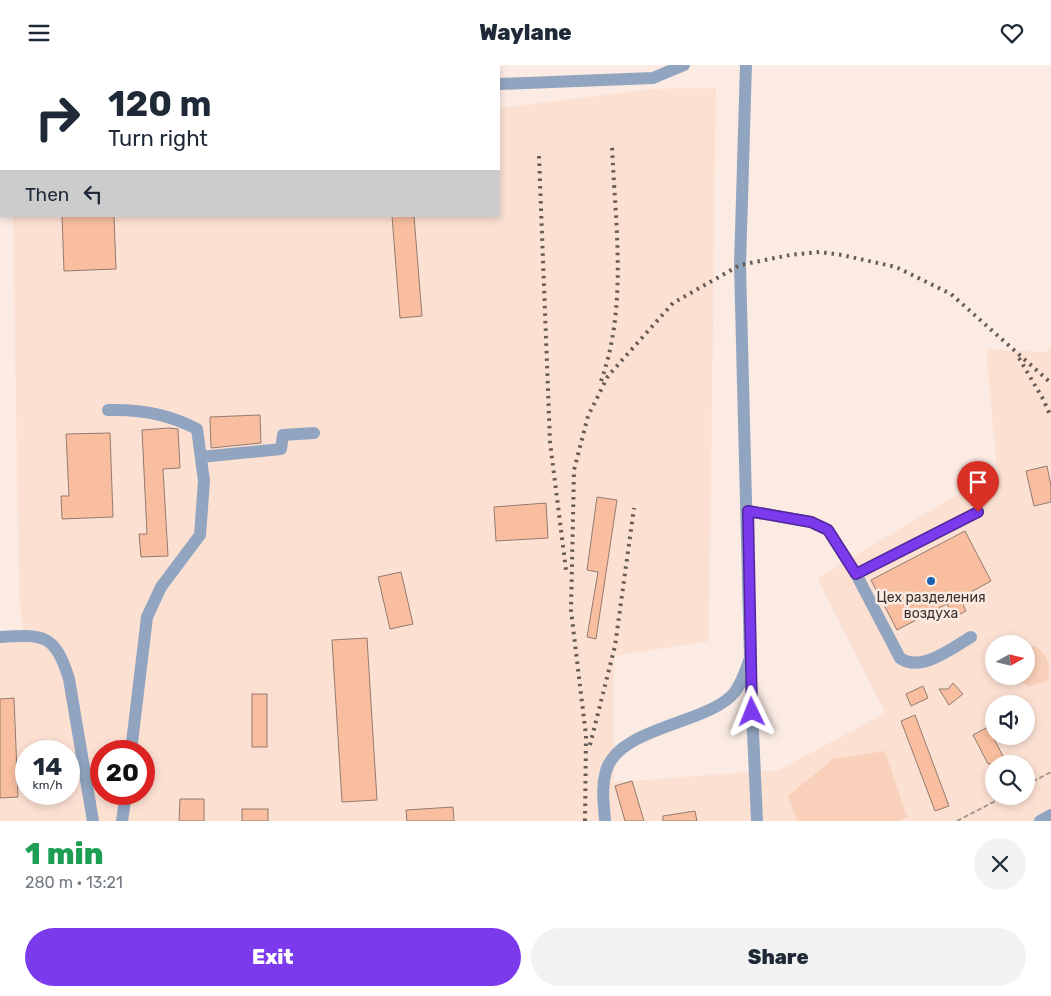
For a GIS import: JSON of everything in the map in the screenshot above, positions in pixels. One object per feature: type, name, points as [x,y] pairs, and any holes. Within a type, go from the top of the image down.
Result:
[{"type":"street","points":[[500,84],[653,78],[684,65]]},
{"type":"street","points":[[746,65],[740,265],[748,511],[750,658],[757,821]]},
{"type":"street","points":[[108,410],[136,409],[182,421],[197,429],[204,481],[200,535],[162,587],[147,617],[132,740]]},
{"type":"street","points":[[201,457],[281,449],[283,435],[314,433]]},
{"type":"street","points":[[748,511],[811,522],[828,530],[856,574],[900,658],[907,663],[916,664],[928,660],[971,637]]},
{"type":"street","points":[[856,574],[978,512]]},
{"type":"street","points":[[0,637],[27,635],[44,637],[55,646],[63,660],[69,679],[93,821]]},
{"type":"street","points":[[605,821],[603,789],[606,770],[614,755],[630,743],[714,706],[734,694],[743,678],[750,658]]},
{"type":"street","points":[[122,821],[124,805]]},
{"type":"street","points":[[1040,821],[1051,815]]},
{"type":"path","points":[[1035,780],[1051,772]]},
{"type":"path","points":[[957,821],[988,805]]},
{"type":"shaded area","points":[[716,88],[709,641],[614,656],[614,782],[779,770],[885,713],[817,578],[997,471],[986,349],[1044,352],[1051,348],[1051,821],[0,821],[0,636],[23,629],[19,600],[13,217],[500,217],[500,108],[651,89]]},
{"type":"shaded area","points":[[1035,646],[1046,657],[1049,665],[1048,680],[1035,685]]},
{"type":"shaded area","points":[[885,751],[907,817],[899,821],[797,821],[788,796],[833,759]]},
{"type":"building","points":[[62,217],[114,217],[116,269],[64,271]]},
{"type":"building","points":[[392,217],[414,217],[422,316],[400,318]]},
{"type":"building","points":[[260,415],[261,443],[211,448],[210,417]]},
{"type":"building","points":[[178,429],[180,468],[163,469],[168,556],[141,557],[139,534],[147,534],[142,430]]},
{"type":"building","points":[[110,433],[113,517],[62,519],[61,496],[69,496],[66,434]]},
{"type":"building","points":[[1047,466],[1051,486],[1051,502],[1034,506],[1026,471]]},
{"type":"building","points":[[597,497],[617,500],[596,639],[587,637],[598,572],[587,570]]},
{"type":"building","points":[[546,503],[548,538],[496,541],[494,507]]},
{"type":"building","name":"Цех разделения воздуха","points":[[965,531],[991,581],[960,598],[966,611],[954,617],[947,604],[897,630],[871,580]]},
{"type":"building","points":[[401,572],[413,624],[390,629],[378,577]]},
{"type":"building","points":[[367,638],[377,800],[342,802],[332,640]]},
{"type":"building","points":[[953,683],[963,694],[949,705],[939,689],[948,689]]},
{"type":"building","points":[[923,686],[928,698],[911,706],[906,694]]},
{"type":"building","points":[[252,694],[267,694],[267,747],[252,747]]},
{"type":"building","points":[[14,698],[15,797],[0,798],[0,699]]},
{"type":"building","points":[[915,715],[949,806],[935,811],[901,721]]},
{"type":"building","points":[[985,729],[985,745],[997,745],[1002,755],[985,755],[985,758],[973,735]]},
{"type":"building","points":[[632,781],[644,821],[625,821],[615,786]]},
{"type":"building","points":[[180,799],[204,799],[204,821],[179,821]]},
{"type":"building","points":[[453,807],[454,821],[407,821],[406,810]]},
{"type":"building","points":[[242,809],[268,809],[268,821],[242,821]]},
{"type":"building","points":[[695,811],[697,821],[663,821],[663,816]]},
{"type":"railway","points":[[601,381],[615,323],[617,294],[617,234],[612,145]]},
{"type":"railway","points":[[539,156],[550,442],[566,570]]},
{"type":"railway","points":[[585,821],[586,736],[571,610],[574,470],[588,416],[608,376],[673,303],[740,265],[790,255],[820,252],[842,255],[896,267],[951,294],[1051,383]]},
{"type":"railway","points":[[1019,358],[1043,399],[1051,417]]},
{"type":"railway","points":[[590,745],[615,646],[634,508]]},
{"type":"place","name":"Цех разделения воздуха","points":[[931,581]]},
{"type":"route","points":[[752,712],[748,511],[811,522],[828,530],[856,574],[978,512]]}]
